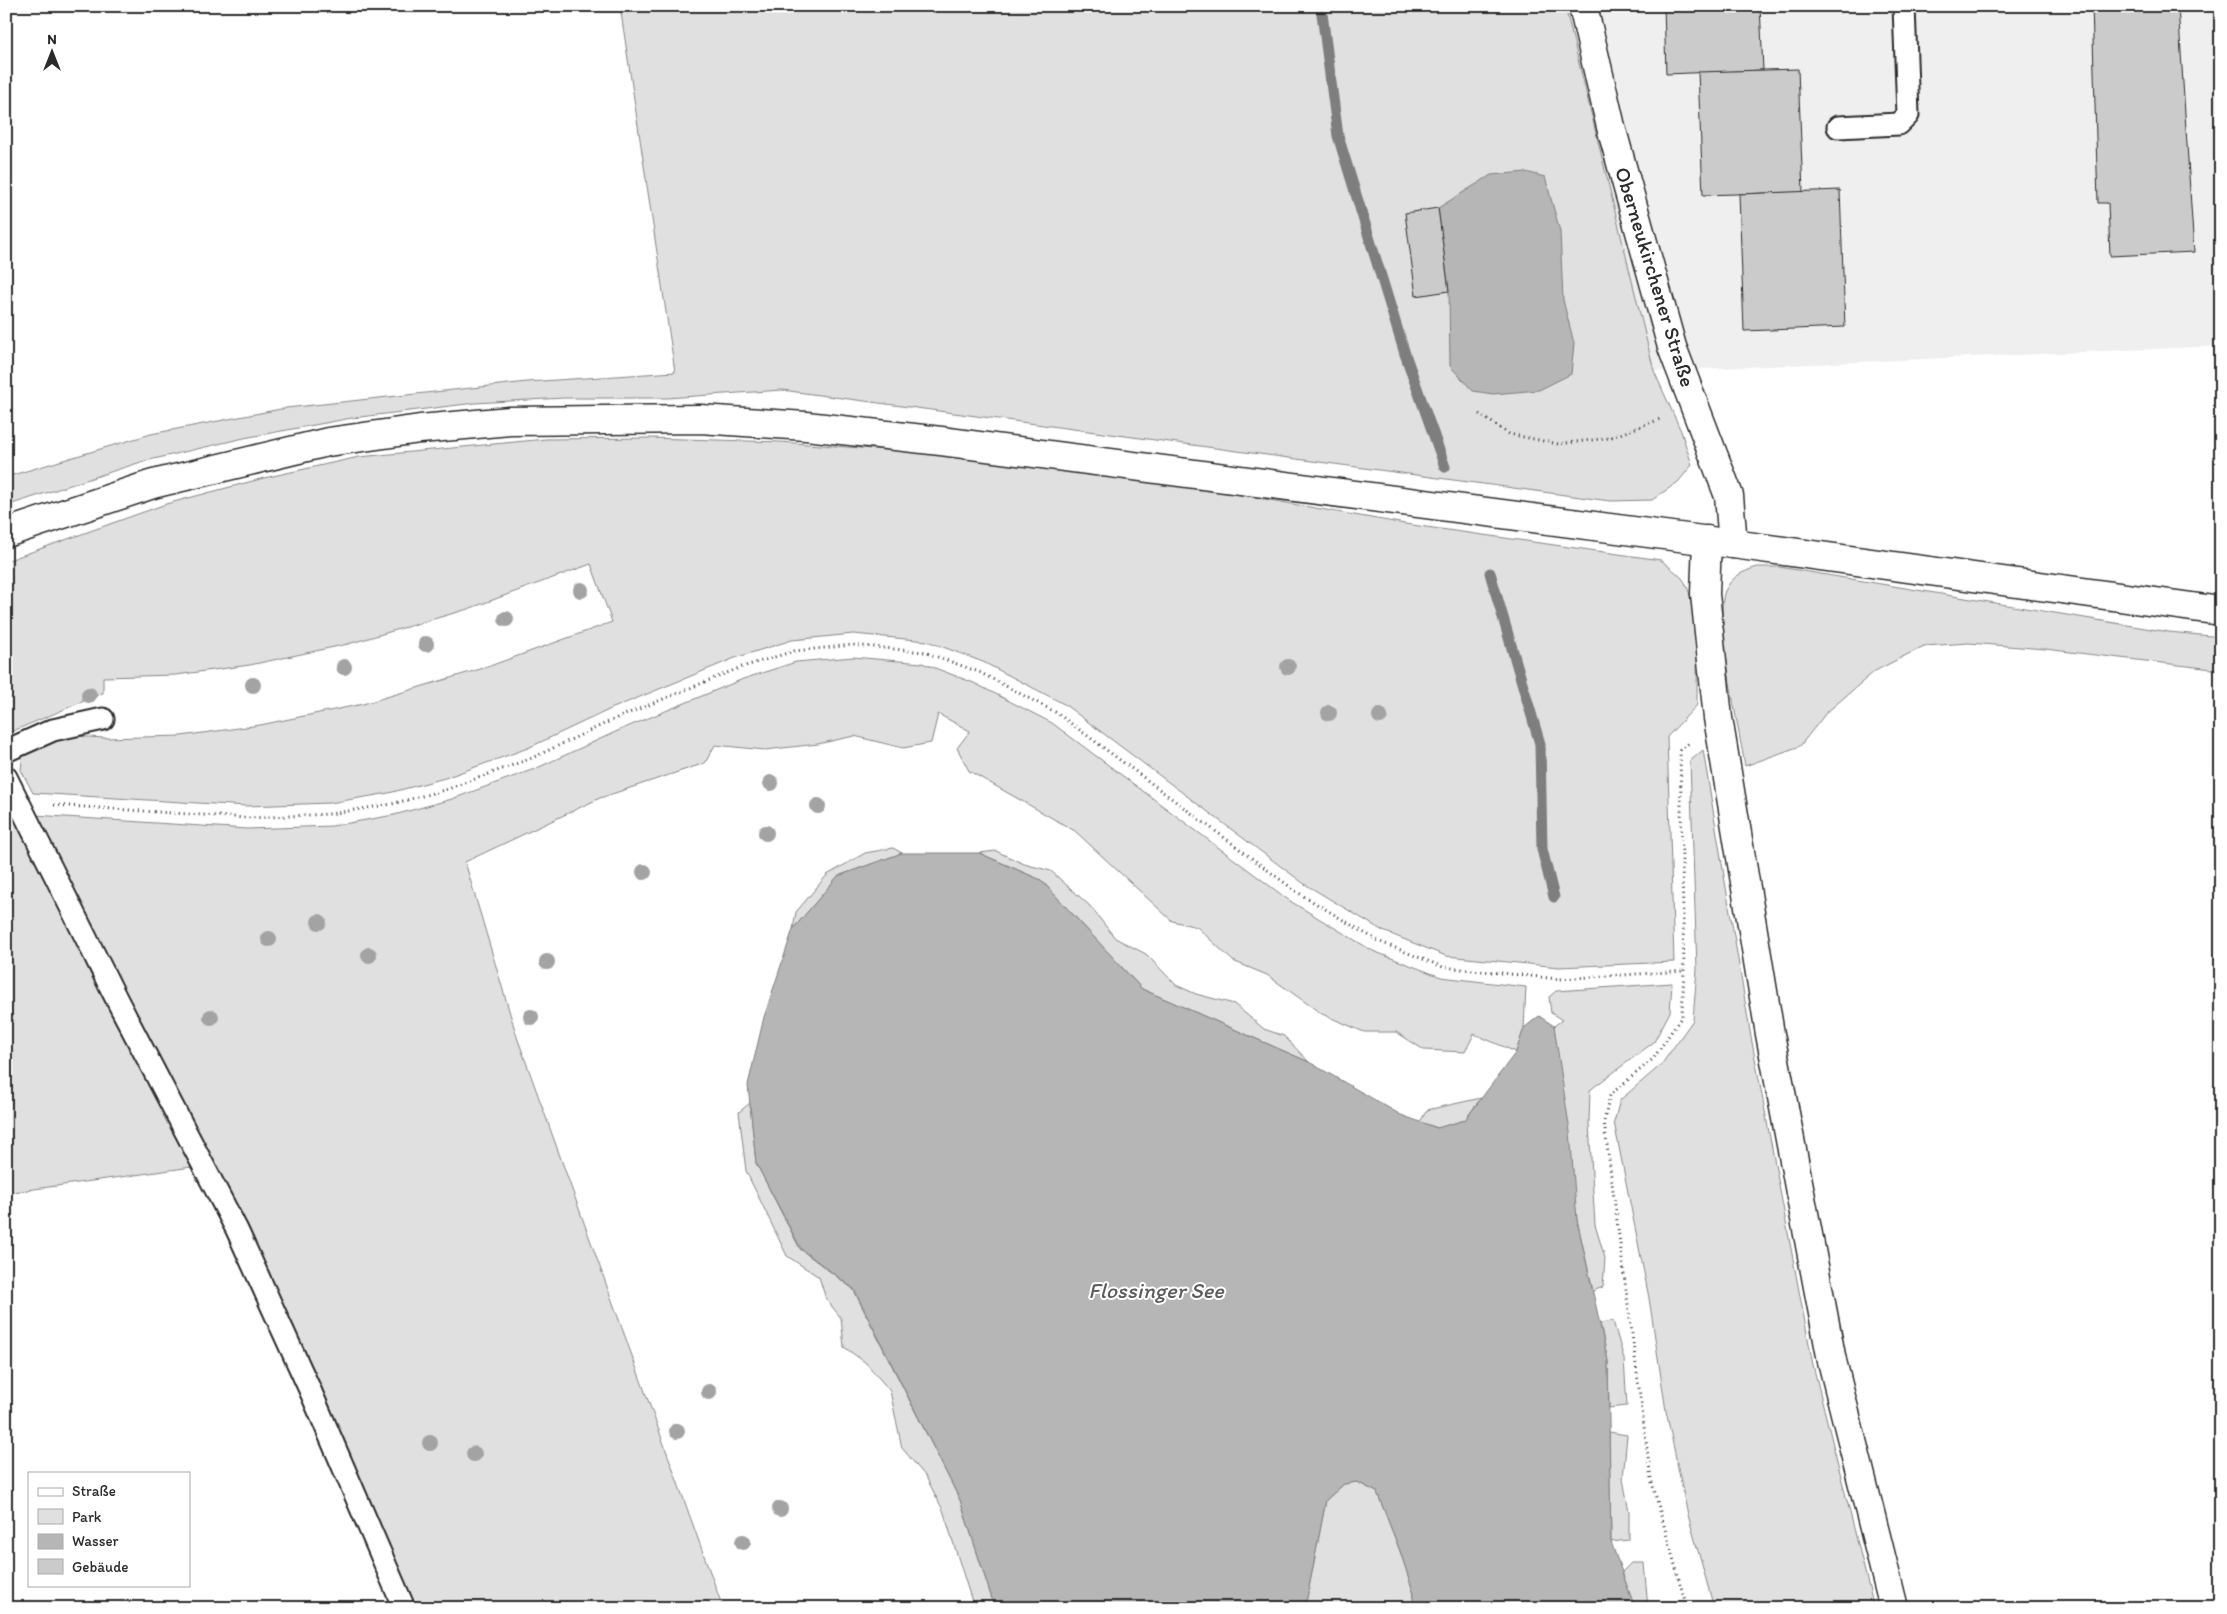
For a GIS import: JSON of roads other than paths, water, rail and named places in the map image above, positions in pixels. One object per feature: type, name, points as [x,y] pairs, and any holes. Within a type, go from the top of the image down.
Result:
[{"type":"main road","name":"Oberneukirchener Straße","points":[[1583,6],[1611,127],[1672,347],[1729,496],[1720,542],[1705,594],[1718,718],[1770,1034],[1832,1361],[1894,1608]]},
{"type":"main road","points":[[6,533],[153,484],[328,442],[420,429],[510,421],[700,419],[806,426],[941,441],[1720,542],[2221,611]]},
{"type":"lane","points":[[1838,127],[1899,124],[1908,116],[1904,6]]},
{"type":"lane","points":[[6,751],[53,730],[103,719]]},
{"type":"lane","points":[[6,777],[117,1000],[236,1230],[310,1390],[404,1608]]},
{"type":"water","points":[[1526,172],[1545,177],[1560,231],[1563,300],[1574,343],[1571,374],[1539,390],[1493,394],[1473,391],[1450,366],[1449,291],[1438,208],[1491,175]]},
{"type":"water","name":"Flossinger See","points":[[902,853],[979,853],[1041,880],[1142,989],[1309,1062],[1401,1115],[1437,1128],[1465,1120],[1516,1052],[1524,1028],[1539,1016],[1554,1026],[1570,1132],[1577,1220],[1608,1361],[1611,1542],[1635,1608],[1412,1608],[1414,1594],[1400,1551],[1377,1492],[1357,1482],[1344,1484],[1326,1500],[1305,1608],[995,1608],[960,1500],[854,1289],[801,1249],[756,1163],[748,1085],[764,1017],[793,929],[838,876]]},
{"type":"waterway","points":[[1321,6],[1338,136],[1405,354],[1445,467]]},
{"type":"waterway","points":[[1490,573],[1540,744],[1542,849],[1554,897]]}]
